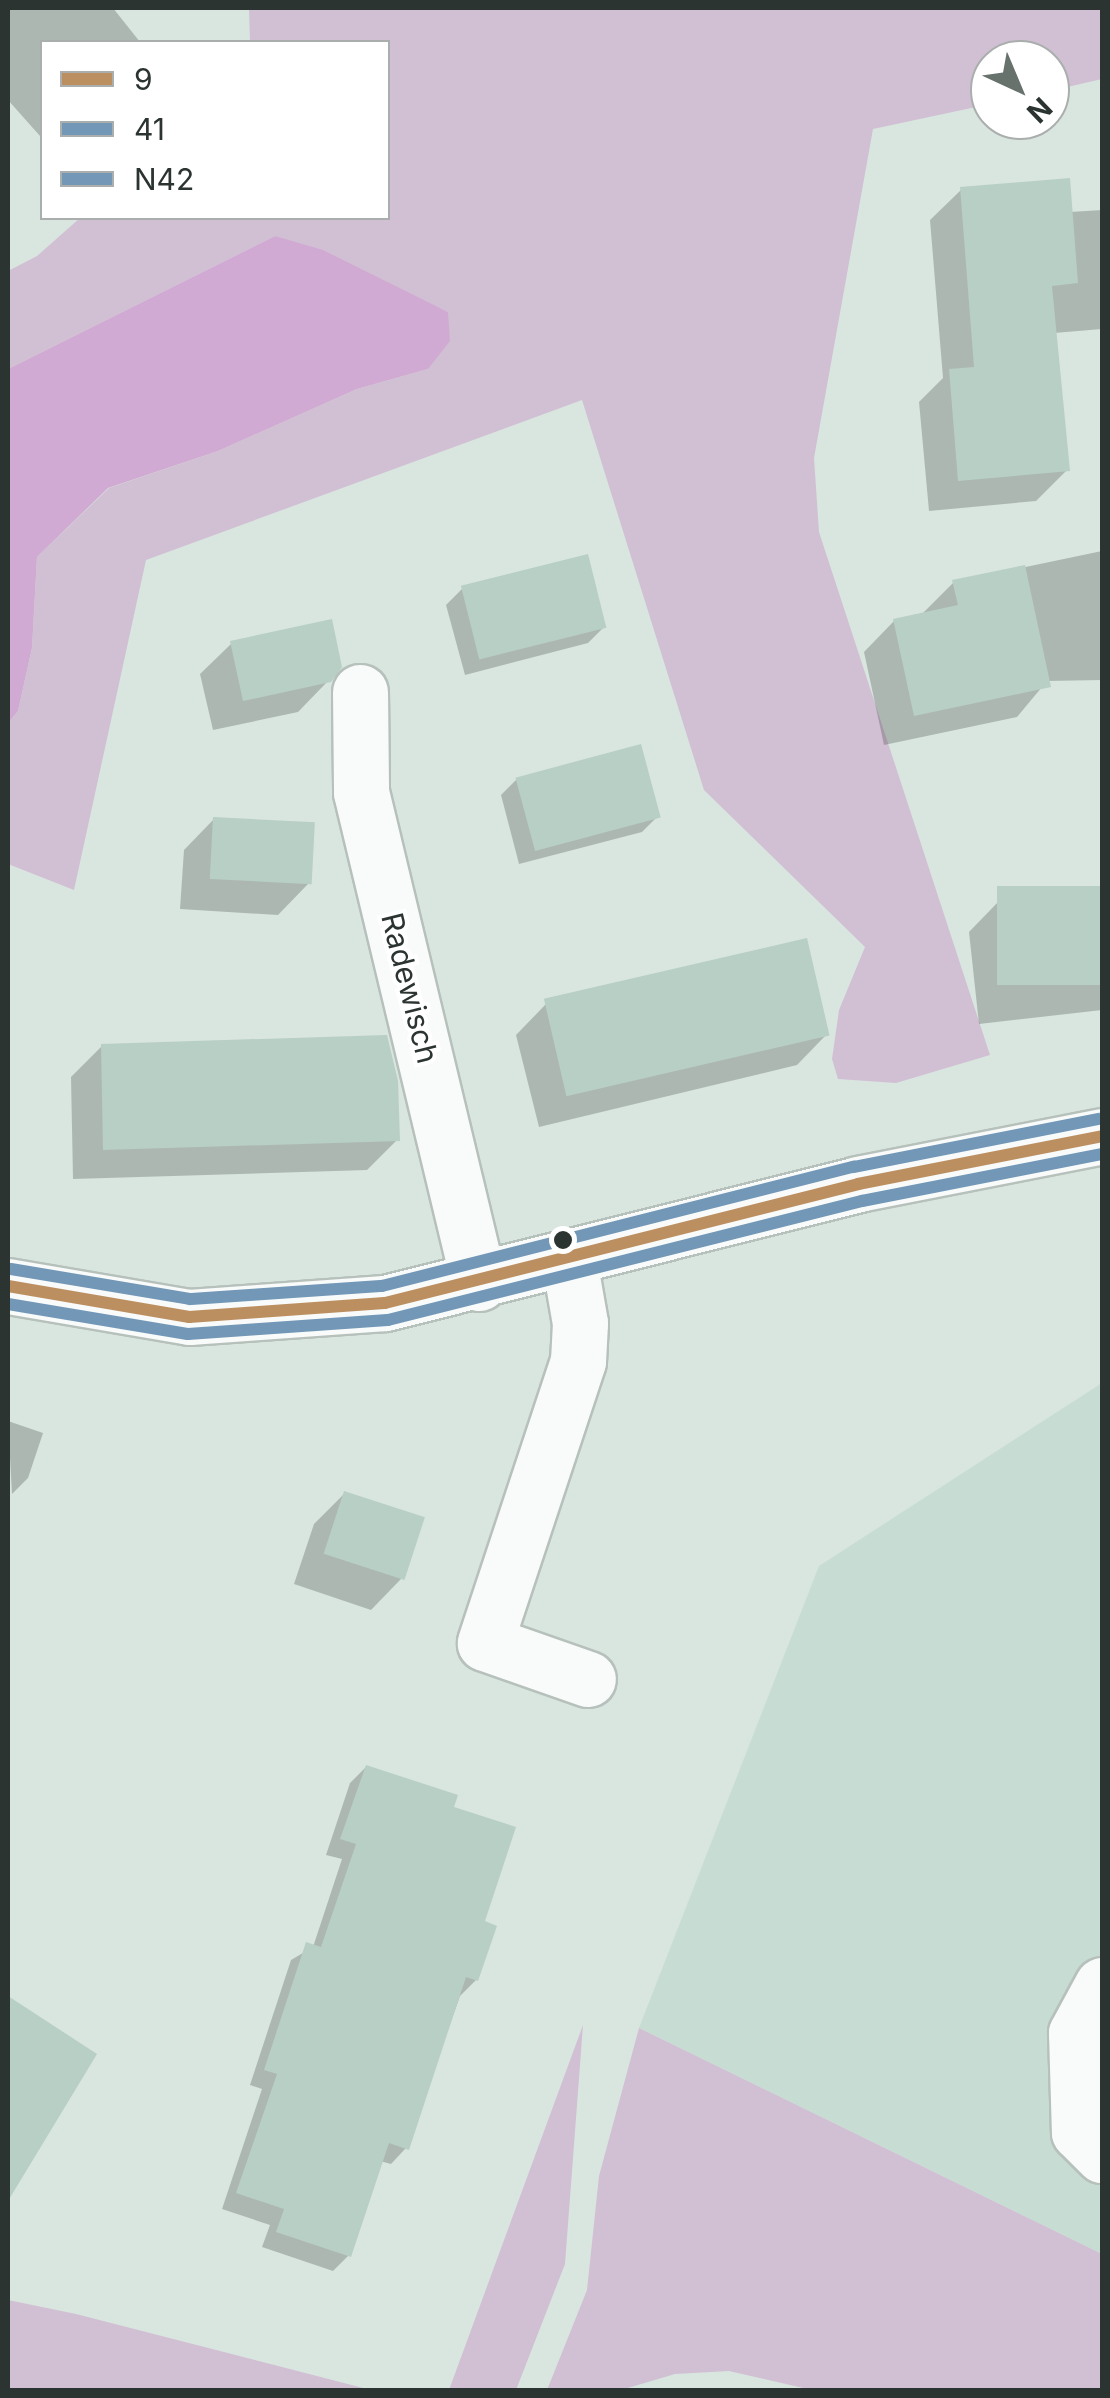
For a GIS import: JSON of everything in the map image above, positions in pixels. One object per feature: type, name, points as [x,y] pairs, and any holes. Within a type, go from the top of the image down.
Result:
[{"type":"street","name":"Radewisch","points":[[360,692],[361,792],[480,1282]]},
{"type":"street","points":[[8,1286],[110,1308],[234,1317],[385,1302],[569,1260],[858,1184],[1102,1136]]},
{"type":"street","points":[[569,1260],[580,1324],[578,1361],[485,1643],[588,1679]]},
{"type":"street","points":[[1102,1985],[1076,2032],[1080,2132],[1102,2154]]},
{"type":"shaded area","points":[[249,8],[1102,8],[1102,79],[1070,86],[1070,40],[970,40],[970,108],[873,129],[814,458],[819,532],[990,1055],[896,1083],[838,1079],[832,1059],[839,1010],[865,947],[704,790],[582,400],[146,560],[74,890],[8,864],[8,723],[18,711],[32,648],[37,557],[109,488],[218,451],[357,389],[428,369],[448,312],[275,236],[8,369],[8,271],[37,256],[78,220],[390,220],[390,40],[250,40]]},
{"type":"shaded area","points":[[275,236],[323,250],[448,312],[450,341],[428,369],[357,389],[218,451],[108,488],[37,557],[32,648],[18,711],[8,723],[8,369]]},
{"type":"shaded area","points":[[1102,1383],[1102,2254],[639,2028],[819,1566]]},
{"type":"shaded area","points":[[583,2025],[565,2264],[516,2390],[449,2390]]},
{"type":"shaded area","points":[[639,2028],[1102,2254],[1102,2390],[812,2390],[729,2371],[675,2374],[621,2390],[547,2390],[587,2290],[599,2176]]},
{"type":"shaded area","points":[[8,2300],[76,2314],[371,2390],[8,2390]]},
{"type":"building","points":[[1070,178],[1078,283],[1052,286],[1070,471],[958,481],[949,369],[974,367],[960,187]]},
{"type":"building","points":[[588,554],[606,628],[479,659],[461,586]]},
{"type":"building","points":[[1025,565],[1051,687],[914,716],[893,619],[958,605],[952,580]]},
{"type":"building","points":[[332,619],[342,667],[331,682],[243,701],[230,641]]},
{"type":"building","points":[[641,744],[661,817],[535,851],[515,778]]},
{"type":"building","points":[[213,817],[315,822],[312,884],[210,879]]},
{"type":"building","points":[[997,886],[1102,886],[1102,985],[997,985]]},
{"type":"building","points":[[807,938],[829,1035],[566,1096],[544,999]]},
{"type":"building","points":[[387,1035],[398,1081],[400,1141],[103,1150],[101,1044]]},
{"type":"building","points":[[344,1491],[425,1517],[404,1580],[324,1554]]},
{"type":"building","points":[[366,1765],[458,1795],[454,1807],[516,1827],[485,1921],[497,1926],[478,1981],[466,1977],[409,2150],[389,2143],[351,2257],[276,2232],[284,2209],[236,2193],[277,2074],[264,2070],[306,1942],[321,1947],[356,1844],[340,1839]]},
{"type":"building","points":[[8,1996],[97,2054],[8,2201]]},
{"type":"transit line","name":"N42","points":[[11,1269],[190,1299],[382,1286],[854,1167],[1099,1119]]},
{"type":"transit line","name":"9","points":[[8,1286],[189,1317],[385,1303],[858,1184],[1102,1136]]},
{"type":"transit line","name":"41","points":[[8,1304],[188,1334],[388,1320],[862,1201],[1102,1154]]}]
